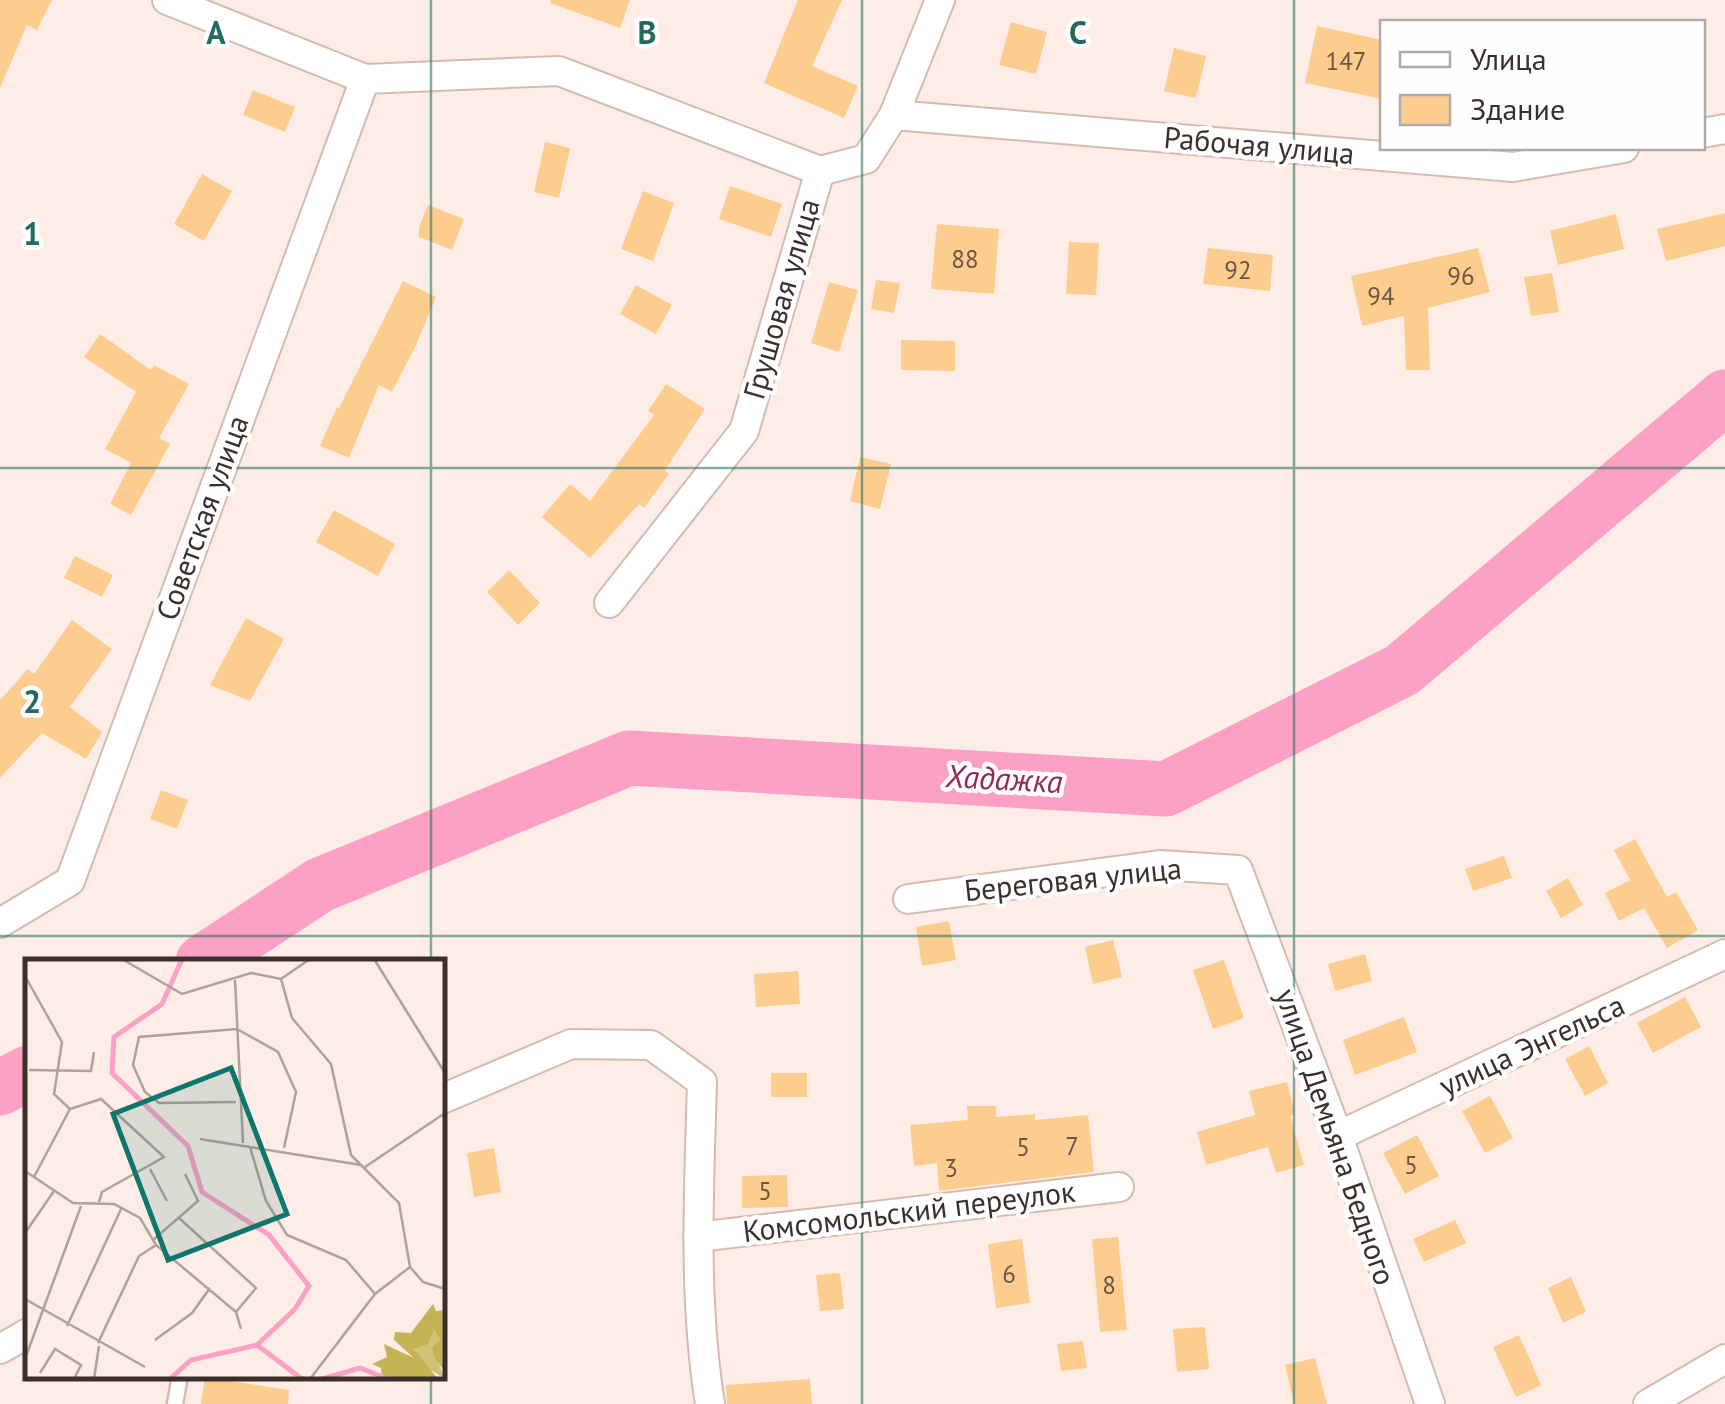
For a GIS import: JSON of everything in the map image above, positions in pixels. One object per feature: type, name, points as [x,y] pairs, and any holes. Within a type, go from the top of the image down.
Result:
[{"type":"street","points":[[167,0],[366,78],[559,72],[820,172]]},
{"type":"street","name":"Грушовая улица","points":[[609,603],[744,431],[820,172],[866,159],[894,115],[940,0]]},
{"type":"street","name":"Советская улица","points":[[0,923],[70,880],[366,78]]},
{"type":"street","name":"Рабочая улица","points":[[894,115],[1512,168],[1613,150]]},
{"type":"street","name":"Береговая улица","points":[[908,899],[1160,865],[1238,870]]},
{"type":"street","name":"улица Демьяна Бедного","points":[[1238,870],[1338,1136],[1430,1404]]},
{"type":"street","name":"улица Энгельса","points":[[1338,1136],[1725,954]]},
{"type":"street","points":[[445,1098],[572,1044],[650,1045],[702,1082],[700,1342],[710,1404]]},
{"type":"street","name":"Комсомольский переулок","points":[[698,1238],[1120,1187]]},
{"type":"street","points":[[0,1349],[25,1335]]},
{"type":"street","points":[[1648,1404],[1725,1359]]},
{"type":"lane","points":[[175,1404],[179,1379]]},
{"type":"building","points":[[0,0],[52,0],[37,30],[27,25],[0,88]]},
{"type":"building","points":[[630,0],[620,28],[550,3]]},
{"type":"building","points":[[798,0],[842,0],[812,66],[858,86],[844,118],[764,83]]},
{"type":"building","points":[[1011,22],[1047,32],[1036,74],[999,65]]},
{"type":"building","points":[[1317,26],[1380,40],[1380,99],[1305,83]]},
{"type":"building","points":[[1174,48],[1206,56],[1196,98],[1164,91]]},
{"type":"building","points":[[253,90],[295,107],[285,132],[243,115]]},
{"type":"building","points":[[545,142],[570,148],[559,198],[534,192]]},
{"type":"building","points":[[202,174],[232,191],[204,241],[174,224]]},
{"type":"building","points":[[730,186],[782,204],[771,237],[719,219]]},
{"type":"building","points":[[643,191],[674,203],[653,261],[621,249]]},
{"type":"building","points":[[428,205],[464,219],[452,250],[419,237]]},
{"type":"building","points":[[1725,213],[1725,246],[1666,261],[1657,229]]},
{"type":"building","points":[[1616,214],[1624,249],[1558,265],[1550,231]]},
{"type":"building","points":[[937,224],[999,229],[994,294],[931,289]]},
{"type":"building","points":[[1069,242],[1099,243],[1096,295],[1066,294]]},
{"type":"building","points":[[1208,248],[1273,255],[1270,291],[1203,284]]},
{"type":"building","points":[[1478,248],[1490,292],[1428,308],[1430,370],[1406,370],[1404,316],[1362,326],[1351,276]]},
{"type":"building","points":[[1552,273],[1559,312],[1531,316],[1524,277]]},
{"type":"building","points":[[876,280],[900,283],[894,313],[871,309]]},
{"type":"building","points":[[403,281],[436,297],[392,392],[379,385],[349,458],[320,446]]},
{"type":"building","points":[[829,282],[858,290],[839,352],[811,343]]},
{"type":"building","points":[[636,285],[672,305],[656,334],[620,314]]},
{"type":"building","points":[[100,334],[151,370],[154,365],[189,384],[159,438],[170,444],[131,515],[110,504],[131,463],[105,449],[136,392],[84,357]]},
{"type":"building","points":[[901,340],[955,341],[955,371],[901,370]]},
{"type":"building","points":[[666,384],[705,409],[665,470],[669,474],[644,508],[639,504],[590,558],[542,517],[570,484],[590,501],[654,415],[648,411]]},
{"type":"building","points":[[860,457],[891,464],[880,509],[850,501]]},
{"type":"building","points":[[334,510],[395,544],[378,576],[316,542]]},
{"type":"building","points":[[75,556],[113,575],[102,597],[64,578]]},
{"type":"building","points":[[509,570],[540,603],[518,625],[487,592]]},
{"type":"building","points":[[246,618],[284,639],[250,701],[210,685]]},
{"type":"building","points":[[72,620],[112,649],[70,707],[102,732],[86,759],[42,733],[0,778],[0,700],[28,669],[34,674]]},
{"type":"building","points":[[161,790],[188,800],[177,829],[150,819]]},
{"type":"building","points":[[1635,839],[1667,897],[1676,892],[1698,930],[1667,948],[1644,908],[1619,921],[1605,893],[1630,880],[1614,850]]},
{"type":"building","points":[[1504,856],[1512,878],[1473,891],[1465,869]]},
{"type":"building","points":[[1568,878],[1583,905],[1561,918],[1546,891]]},
{"type":"building","points":[[949,921],[956,960],[922,966],[916,927]]},
{"type":"building","points":[[1113,940],[1122,977],[1093,984],[1085,947]]},
{"type":"building","points":[[1365,954],[1372,981],[1335,991],[1328,964]]},
{"type":"building","points":[[1224,960],[1244,1018],[1213,1029],[1193,970]]},
{"type":"building","points":[[798,971],[800,1004],[756,1007],[754,974]]},
{"type":"building","points":[[1685,997],[1701,1027],[1653,1053],[1637,1023]]},
{"type":"building","points":[[1404,1017],[1417,1052],[1355,1075],[1343,1040]]},
{"type":"building","points":[[1589,1046],[1608,1083],[1585,1096],[1565,1059]]},
{"type":"building","points":[[771,1073],[807,1073],[807,1097],[771,1097]]},
{"type":"building","points":[[1287,1082],[1295,1114],[1290,1116],[1304,1165],[1276,1173],[1268,1147],[1206,1165],[1197,1132],[1255,1115],[1249,1091]]},
{"type":"building","points":[[1490,1096],[1513,1138],[1485,1153],[1462,1111]]},
{"type":"building","points":[[967,1106],[996,1106],[996,1117],[1035,1114],[1035,1120],[1088,1115],[1094,1172],[939,1191],[937,1163],[914,1166],[910,1125],[968,1120]]},
{"type":"building","points":[[1417,1135],[1439,1176],[1405,1194],[1383,1153]]},
{"type":"building","points":[[494,1148],[501,1192],[474,1197],[467,1153]]},
{"type":"building","points":[[787,1175],[788,1207],[742,1208],[742,1176]]},
{"type":"building","points":[[1455,1220],[1466,1243],[1424,1262],[1413,1239]]},
{"type":"building","points":[[1118,1237],[1127,1330],[1100,1332],[1092,1239]]},
{"type":"building","points":[[1022,1239],[1030,1303],[996,1308],[988,1244]]},
{"type":"building","points":[[840,1273],[844,1309],[820,1311],[816,1275]]},
{"type":"building","points":[[1571,1277],[1586,1312],[1563,1323],[1548,1288]]},
{"type":"building","points":[[1205,1327],[1209,1369],[1177,1372],[1173,1329]]},
{"type":"building","points":[[1519,1335],[1541,1385],[1516,1397],[1493,1347]]},
{"type":"building","points":[[1083,1341],[1087,1368],[1061,1371],[1057,1344]]},
{"type":"building","points":[[1315,1358],[1327,1404],[1294,1404],[1285,1365]]},
{"type":"building","points":[[205,1379],[289,1390],[288,1404],[201,1404]]},
{"type":"building","points":[[810,1379],[812,1404],[727,1404],[726,1385]]},
{"type":"waterway","name":"Хадажка","points":[[208,959],[320,885],[629,758],[1166,789],[1402,670],[1725,397]]},
{"type":"waterway","name":"Хадажка","points":[[0,1088],[25,1075]]}]
